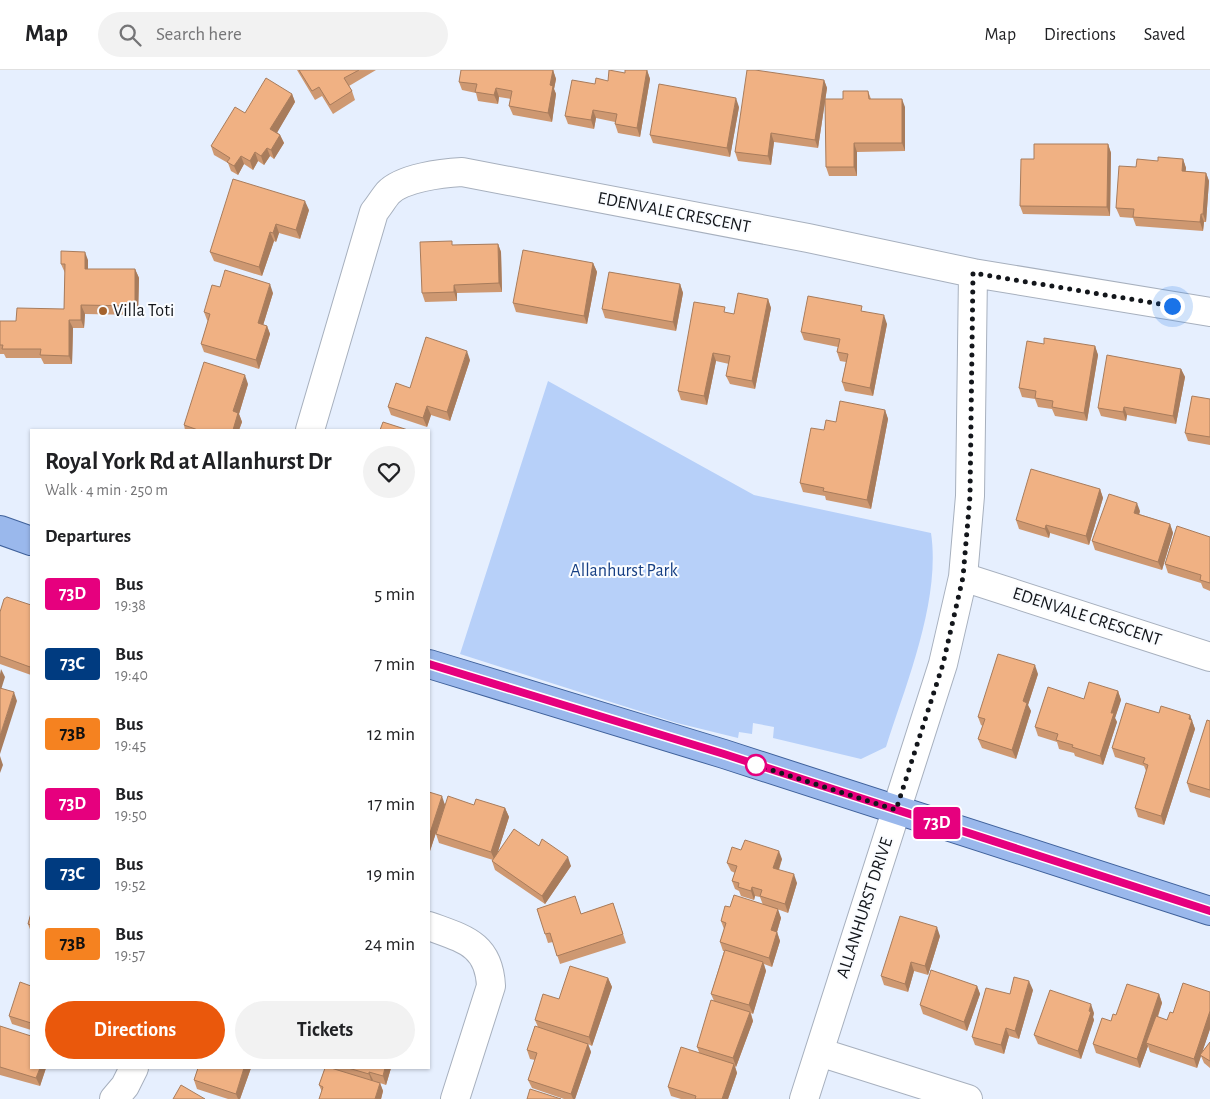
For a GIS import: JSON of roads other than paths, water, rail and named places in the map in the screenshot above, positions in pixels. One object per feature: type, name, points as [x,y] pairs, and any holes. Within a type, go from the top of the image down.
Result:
[{"type":"main road","points":[[0,530],[30,541]]},
{"type":"main road","points":[[430,664],[724,754],[1210,911]]},
{"type":"street","name":"EDENVALE CRESCENT","points":[[310,429],[374,212],[390,192],[416,180],[439,173],[462,172],[808,238],[973,273],[1210,312]]},
{"type":"street","name":"ALLANHURST DRIVE","points":[[804,1099],[943,664],[963,577],[970,496],[973,273]]},
{"type":"street","name":"EDENVALE CRESCENT","points":[[963,577],[1210,658]]},
{"type":"street","points":[[430,926],[465,940],[481,952],[490,968],[491,986],[455,1099]]},
{"type":"street","points":[[819,1052],[968,1099]]},
{"type":"street","points":[[114,1099],[125,1086],[134,1069]]},
{"type":"place","name":"Villa Toti","points":[[103,311]]},
{"type":"park label","name":"Allanhurst Park","points":[[624,571]]}]
